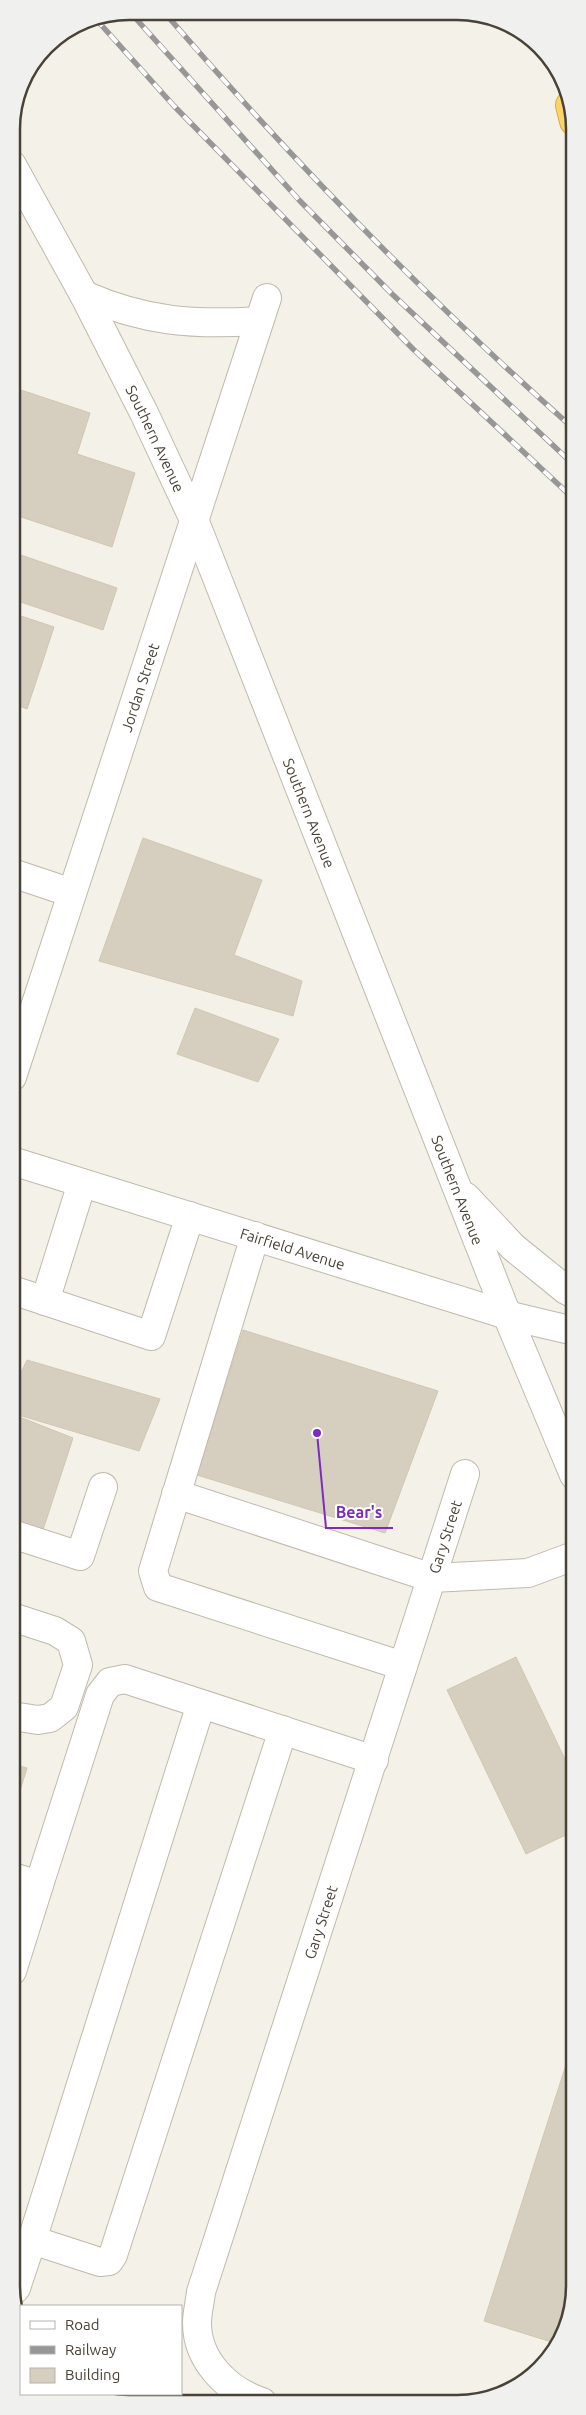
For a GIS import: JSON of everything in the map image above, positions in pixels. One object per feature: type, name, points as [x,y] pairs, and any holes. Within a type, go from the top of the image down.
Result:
[{"type":"street","name":"Southern Avenue","points":[[20,179],[84,295],[144,413],[195,522],[507,1316],[566,1456]]},
{"type":"street","name":"Jordan Street","points":[[20,1052],[263,310],[168,321],[112,308],[84,295]]},
{"type":"street","points":[[20,876],[72,892]]},
{"type":"street","name":"Fairfield Avenue","points":[[20,1164],[507,1316],[566,1329]]},
{"type":"street","points":[[45,1301],[82,1183]]},
{"type":"street","points":[[456,1186],[513,1247],[566,1290]]},
{"type":"street","points":[[20,1293],[151,1336],[190,1216]]},
{"type":"street","points":[[255,1236],[153,1571],[158,1587],[404,1666]]},
{"type":"street","name":"Gary Street","points":[[244,2395],[230,2387],[208,2362],[201,2344],[197,2323],[201,2292],[465,1474]]},
{"type":"street","points":[[20,1537],[80,1556],[103,1487]]},
{"type":"street","points":[[176,1494],[432,1578],[528,1573],[566,1559]]},
{"type":"street","points":[[20,1620],[55,1631],[71,1641],[78,1665],[64,1707],[50,1718],[38,1720],[20,1717]]},
{"type":"street","points":[[20,1946],[100,1695],[110,1682],[125,1679],[374,1760]]},
{"type":"street","points":[[20,2276],[201,1704]]},
{"type":"street","points":[[32,2240],[100,2262],[109,2261],[113,2255],[283,1730]]},
{"type":"street","points":[[20,1879],[39,1885]]},
{"type":"building","points":[[20,390],[90,413],[77,454],[135,473],[112,547],[20,517]]},
{"type":"building","points":[[20,555],[117,588],[103,630],[20,602]]},
{"type":"building","points":[[20,616],[54,627],[27,709],[20,706]]},
{"type":"building","points":[[143,838],[262,880],[234,955],[302,981],[293,1016],[99,961]]},
{"type":"building","points":[[195,1008],[279,1039],[258,1082],[177,1054]]},
{"type":"building","points":[[243,1330],[438,1391],[385,1533],[197,1475]]},
{"type":"building","points":[[27,1360],[160,1399],[139,1451],[20,1415],[20,1374]]},
{"type":"building","points":[[20,1417],[73,1438],[42,1533],[20,1526]]},
{"type":"building","points":[[516,1657],[566,1761],[566,1835],[526,1854],[447,1690]]},
{"type":"building","points":[[20,1766],[27,1768],[20,1791]]},
{"type":"building","points":[[566,2065],[566,2293],[560,2321],[551,2342],[484,2321]]},
{"type":"railway","points":[[137,20],[300,201],[392,294],[566,457]]},
{"type":"railway","points":[[171,20],[261,121],[362,227],[466,330],[566,422]]},
{"type":"railway","points":[[101,24],[174,106],[413,349],[566,492]]},
{"type":"place","name":"Bear's","points":[[317,1433]]}]
